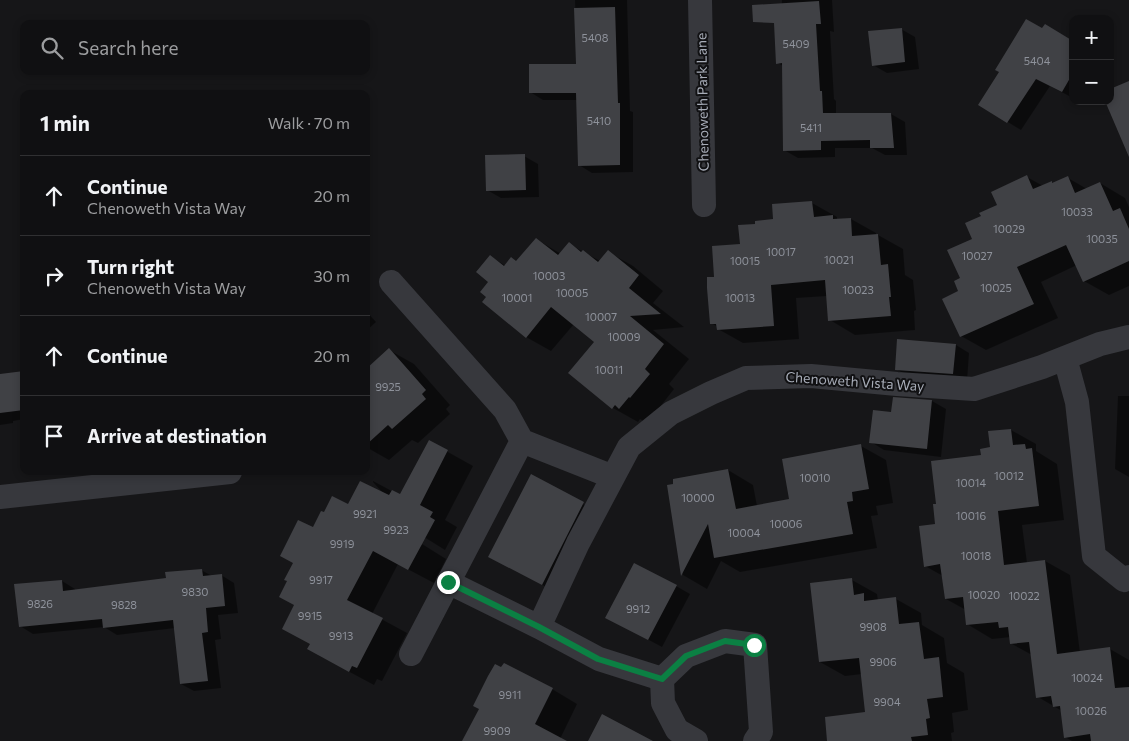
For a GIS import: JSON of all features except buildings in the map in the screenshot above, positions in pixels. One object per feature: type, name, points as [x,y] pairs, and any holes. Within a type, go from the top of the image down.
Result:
[{"type":"street","name":"Chenoweth Park Lane","points":[[700,0],[704,204]]},
{"type":"street","points":[[391,282],[505,410],[522,441],[613,477]]},
{"type":"street","name":"Chenoweth Vista Way","points":[[539,627],[574,551],[629,447],[671,412],[746,378],[811,376],[974,389],[1042,367],[1100,344],[1129,337]]},
{"type":"street","points":[[1065,358],[1077,402],[1094,556],[1124,580],[1129,577]]},
{"type":"street","points":[[411,654],[522,441]]},
{"type":"street","points":[[0,497],[202,475]]},
{"type":"street","points":[[448,582],[539,627],[598,659],[662,679]]},
{"type":"street","points":[[696,741],[677,730],[663,704],[662,679],[686,656],[725,641],[754,645],[761,732],[755,741]]},
{"type":"route","points":[[448,582],[539,627],[598,659],[662,679],[686,656],[725,641],[754,645]]}]
